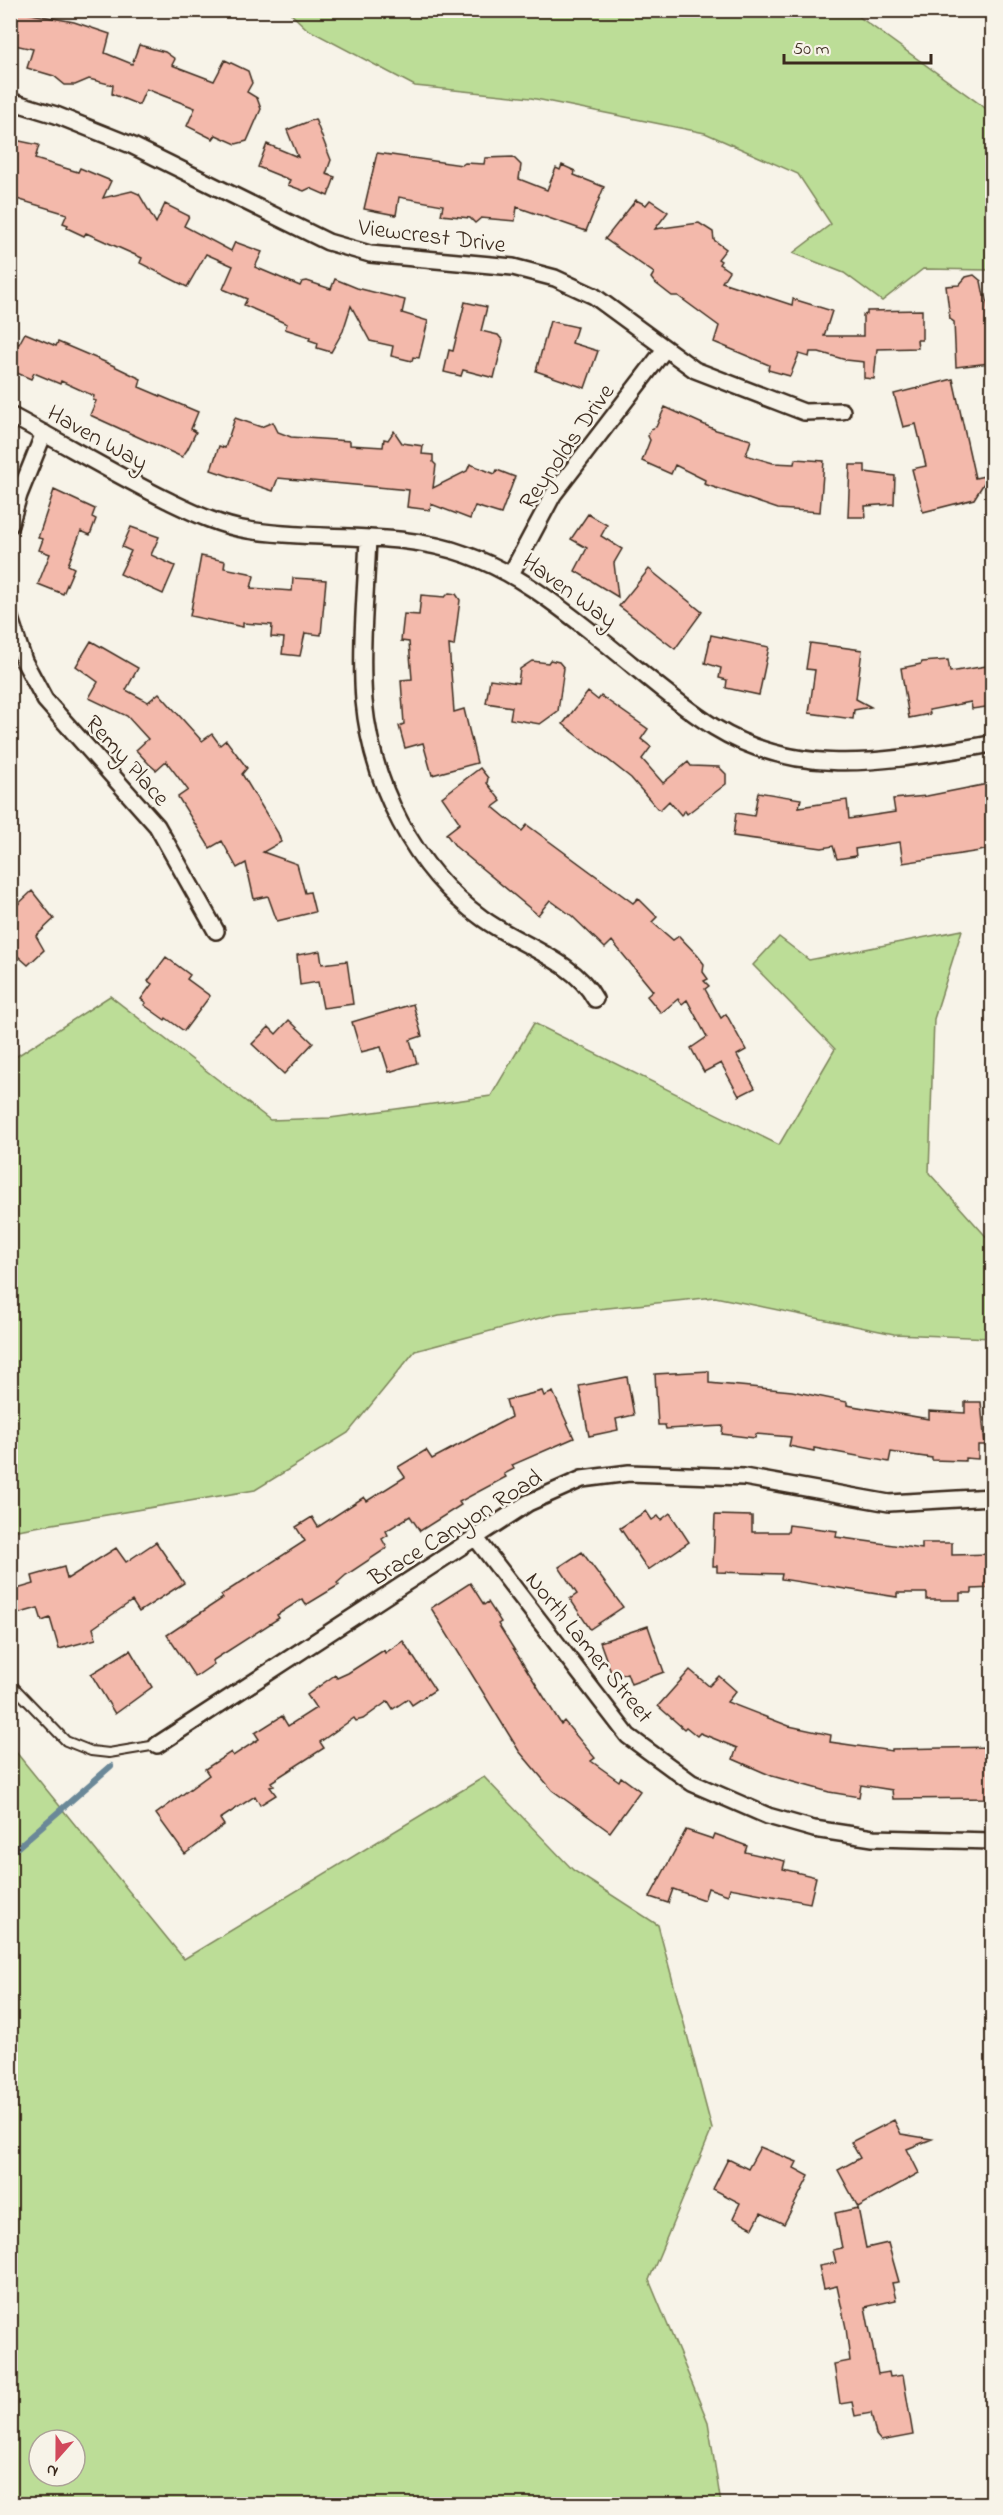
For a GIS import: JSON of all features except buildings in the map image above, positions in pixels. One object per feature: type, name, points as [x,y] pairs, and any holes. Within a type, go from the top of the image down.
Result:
[{"type":"street","name":"Viewcrest Drive","points":[[10,101],[56,114],[131,145],[328,242],[370,254],[513,267],[555,278],[594,296],[695,370],[804,412],[842,411]]},
{"type":"street","name":"Reynolds Drive","points":[[511,574],[553,495],[665,349]]},
{"type":"street","name":"Haven Way","points":[[10,415],[126,480],[196,514],[246,530],[368,538],[436,546],[472,556],[532,586],[714,727],[772,753],[835,763],[865,762],[993,744]]},
{"type":"street","points":[[10,525],[19,495],[44,433]]},
{"type":"street","points":[[368,538],[363,650],[364,700],[375,760],[393,806],[416,848],[461,901],[499,930],[569,969],[581,979],[595,999]]},
{"type":"street","name":"Remy Place","points":[[10,618],[24,661],[45,700],[157,826],[216,931]]},
{"type":"street","name":"Brace Canyon Road","points":[[157,1745],[528,1503],[582,1479],[629,1473],[744,1477],[888,1503],[993,1497]]},
{"type":"street","name":"North Lamer Street","points":[[475,1537],[628,1736],[692,1783],[768,1816],[814,1829],[873,1838],[993,1841]]},
{"type":"lane","points":[[10,1683],[66,1741],[91,1751],[110,1753],[157,1745]]},
{"type":"green space","points":[[288,11],[851,11],[992,113],[992,273],[991,270],[923,269],[882,301],[844,273],[793,253],[831,224],[798,174],[705,133],[531,98],[415,86],[307,29]]},
{"type":"green space","points":[[962,930],[934,1019],[929,1173],[992,1243],[992,1338],[894,1334],[715,1297],[559,1313],[415,1351],[348,1433],[255,1490],[11,1531],[11,1056],[14,1058],[110,996],[270,1120],[330,1118],[491,1096],[534,1023],[779,1145],[835,1049],[753,965],[779,937],[809,960]]},
{"type":"green space","points":[[11,1746],[184,1959],[484,1777],[573,1870],[658,1925],[712,2129],[649,2280],[708,2422],[721,2504],[11,2504]]},
{"type":"waterway","points":[[10,1854],[111,1766]]}]
